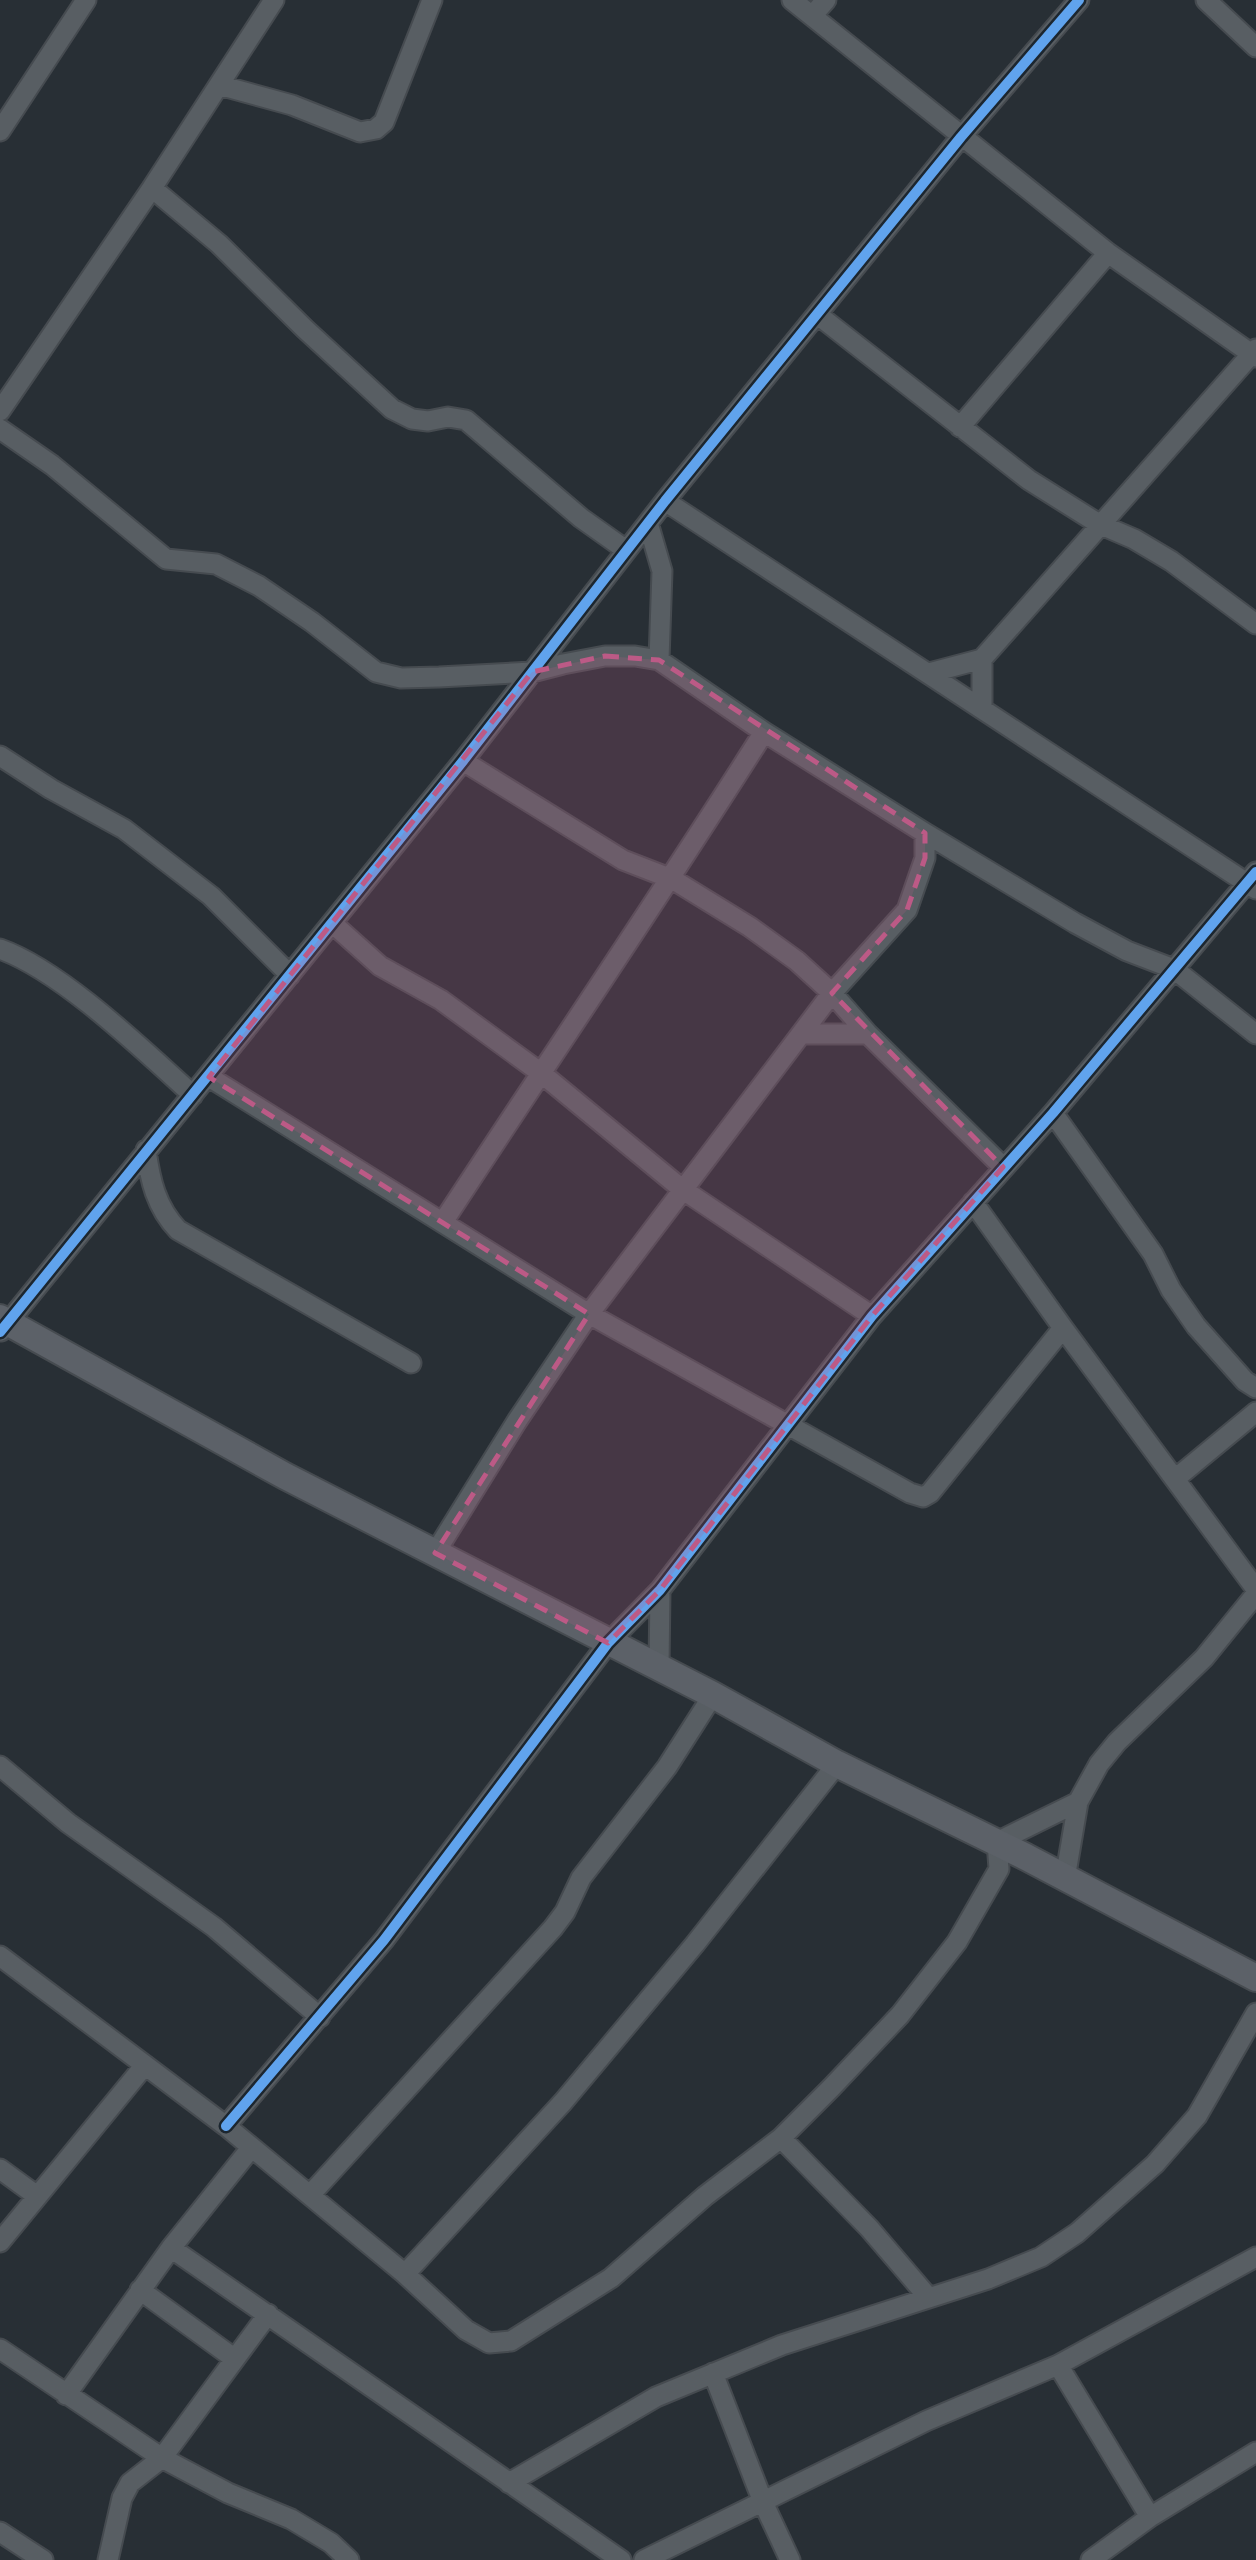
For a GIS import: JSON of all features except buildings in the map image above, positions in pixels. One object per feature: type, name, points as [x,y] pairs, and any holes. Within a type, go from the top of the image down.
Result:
[{"type":"street","points":[[0,131],[86,0]]},
{"type":"street","points":[[0,411],[152,188],[274,0]]},
{"type":"street","points":[[219,85],[292,105],[360,132],[376,129],[384,122],[432,0]]},
{"type":"street","points":[[792,0],[1108,253],[1255,353],[1099,524],[982,659],[929,673]]},
{"type":"street","points":[[812,16],[826,0]]},
{"type":"street","points":[[1079,0],[961,137],[664,501],[463,761],[209,1077],[3,1324],[285,1476],[713,1695],[837,1764],[998,1842],[1256,1978]]},
{"type":"street","points":[[1206,0],[1256,47]]},
{"type":"street","points":[[152,188],[219,244],[392,409],[412,419],[428,421],[448,417],[466,420],[581,518],[626,550]]},
{"type":"street","points":[[960,427],[1108,253]]},
{"type":"street","points":[[818,315],[1029,480],[1099,524],[1134,539],[1171,561],[1256,624]]},
{"type":"street","points":[[0,429],[52,465],[166,559],[216,564],[259,586],[312,622],[376,672],[401,678],[532,672],[605,656],[635,656],[659,660],[764,732],[925,833],[1075,923],[1128,951],[1174,969],[1256,1034]]},
{"type":"street","points":[[226,2126],[384,1940],[608,1643],[660,1590],[786,1424],[872,1317],[1253,881],[982,709],[664,501]]},
{"type":"street","points":[[648,523],[662,571],[659,660]]},
{"type":"street","points":[[982,659],[982,709]]},
{"type":"street","points":[[443,1222],[672,879],[764,732]]},
{"type":"street","points":[[0,756],[51,789],[124,829],[211,895],[289,975]]},
{"type":"street","points":[[463,761],[623,860],[672,879],[750,927],[797,961],[832,993],[869,1034],[1003,1167]]},
{"type":"street","points":[[435,1553],[517,1421],[589,1314],[832,993],[907,909],[925,858],[925,833]]},
{"type":"street","points":[[332,923],[380,966],[441,1000],[541,1073],[682,1189],[872,1317]]},
{"type":"street","points":[[0,949],[47,975],[82,1000],[193,1095]]},
{"type":"street","points":[[803,1034],[869,1034]]},
{"type":"street","points":[[209,1077],[589,1314],[911,1493],[923,1497],[930,1493],[1063,1328]]},
{"type":"street","points":[[1053,1113],[1153,1254],[1171,1290],[1196,1326],[1245,1381],[1256,1388]]},
{"type":"street","points":[[146,1150],[156,1197],[165,1217],[178,1230],[411,1363]]},
{"type":"street","points":[[973,1202],[1256,1589]]},
{"type":"street","points":[[1175,1479],[1256,1412]]},
{"type":"street","points":[[659,1667],[660,1590]]},
{"type":"street","points":[[1065,1878],[1078,1802],[1099,1764],[1117,1742],[1204,1658],[1256,1594]]},
{"type":"street","points":[[310,2195],[565,1912],[581,1878],[667,1768],[713,1695]]},
{"type":"street","points":[[405,2274],[563,2102],[695,1944],[837,1764]]},
{"type":"street","points":[[0,1766],[68,1822],[214,1927],[320,2017]]},
{"type":"street","points":[[998,1842],[1078,1802]]},
{"type":"street","points":[[0,1956],[226,2126],[405,2274],[466,2330],[489,2343],[510,2341],[611,2278],[705,2196],[781,2138],[900,2015],[957,1942],[999,1869],[998,1842]]},
{"type":"street","points":[[509,2483],[656,2398],[713,2373],[782,2345],[988,2279],[1041,2257],[1077,2234],[1154,2164],[1197,2116],[1256,2013]]},
{"type":"street","points":[[0,2242],[145,2065]]},
{"type":"street","points":[[781,2138],[869,2228],[928,2297]]},
{"type":"street","points":[[66,2395],[171,2248],[251,2148]]},
{"type":"street","points":[[0,2168],[37,2196]]},
{"type":"street","points":[[171,2248],[621,2560]]},
{"type":"street","points":[[644,2560],[926,2421],[1058,2365],[1256,2257]]},
{"type":"street","points":[[140,2290],[235,2359]]},
{"type":"street","points":[[108,2560],[122,2498],[130,2483],[162,2458],[268,2314]]},
{"type":"street","points":[[0,2348],[162,2458],[228,2493],[291,2519],[331,2543],[349,2560]]},
{"type":"street","points":[[1058,2365],[1150,2517]]},
{"type":"street","points":[[713,2373],[762,2502],[790,2560]]},
{"type":"street","points":[[1091,2560],[1150,2517],[1256,2452]]},
{"type":"street","points":[[0,2532],[43,2560]]},
{"type":"highlighted area","points":[[605,656],[659,660],[925,833],[925,858],[907,910],[832,993],[1003,1167],[872,1316],[660,1590],[608,1643],[435,1553],[589,1314],[209,1077],[532,672]]},
{"type":"cycle path","points":[[0,1332],[463,761],[665,501],[961,137],[1079,0]]},
{"type":"cycle path","points":[[226,2126],[384,1940],[608,1643],[660,1590],[872,1316],[1053,1113],[1256,872]]}]
